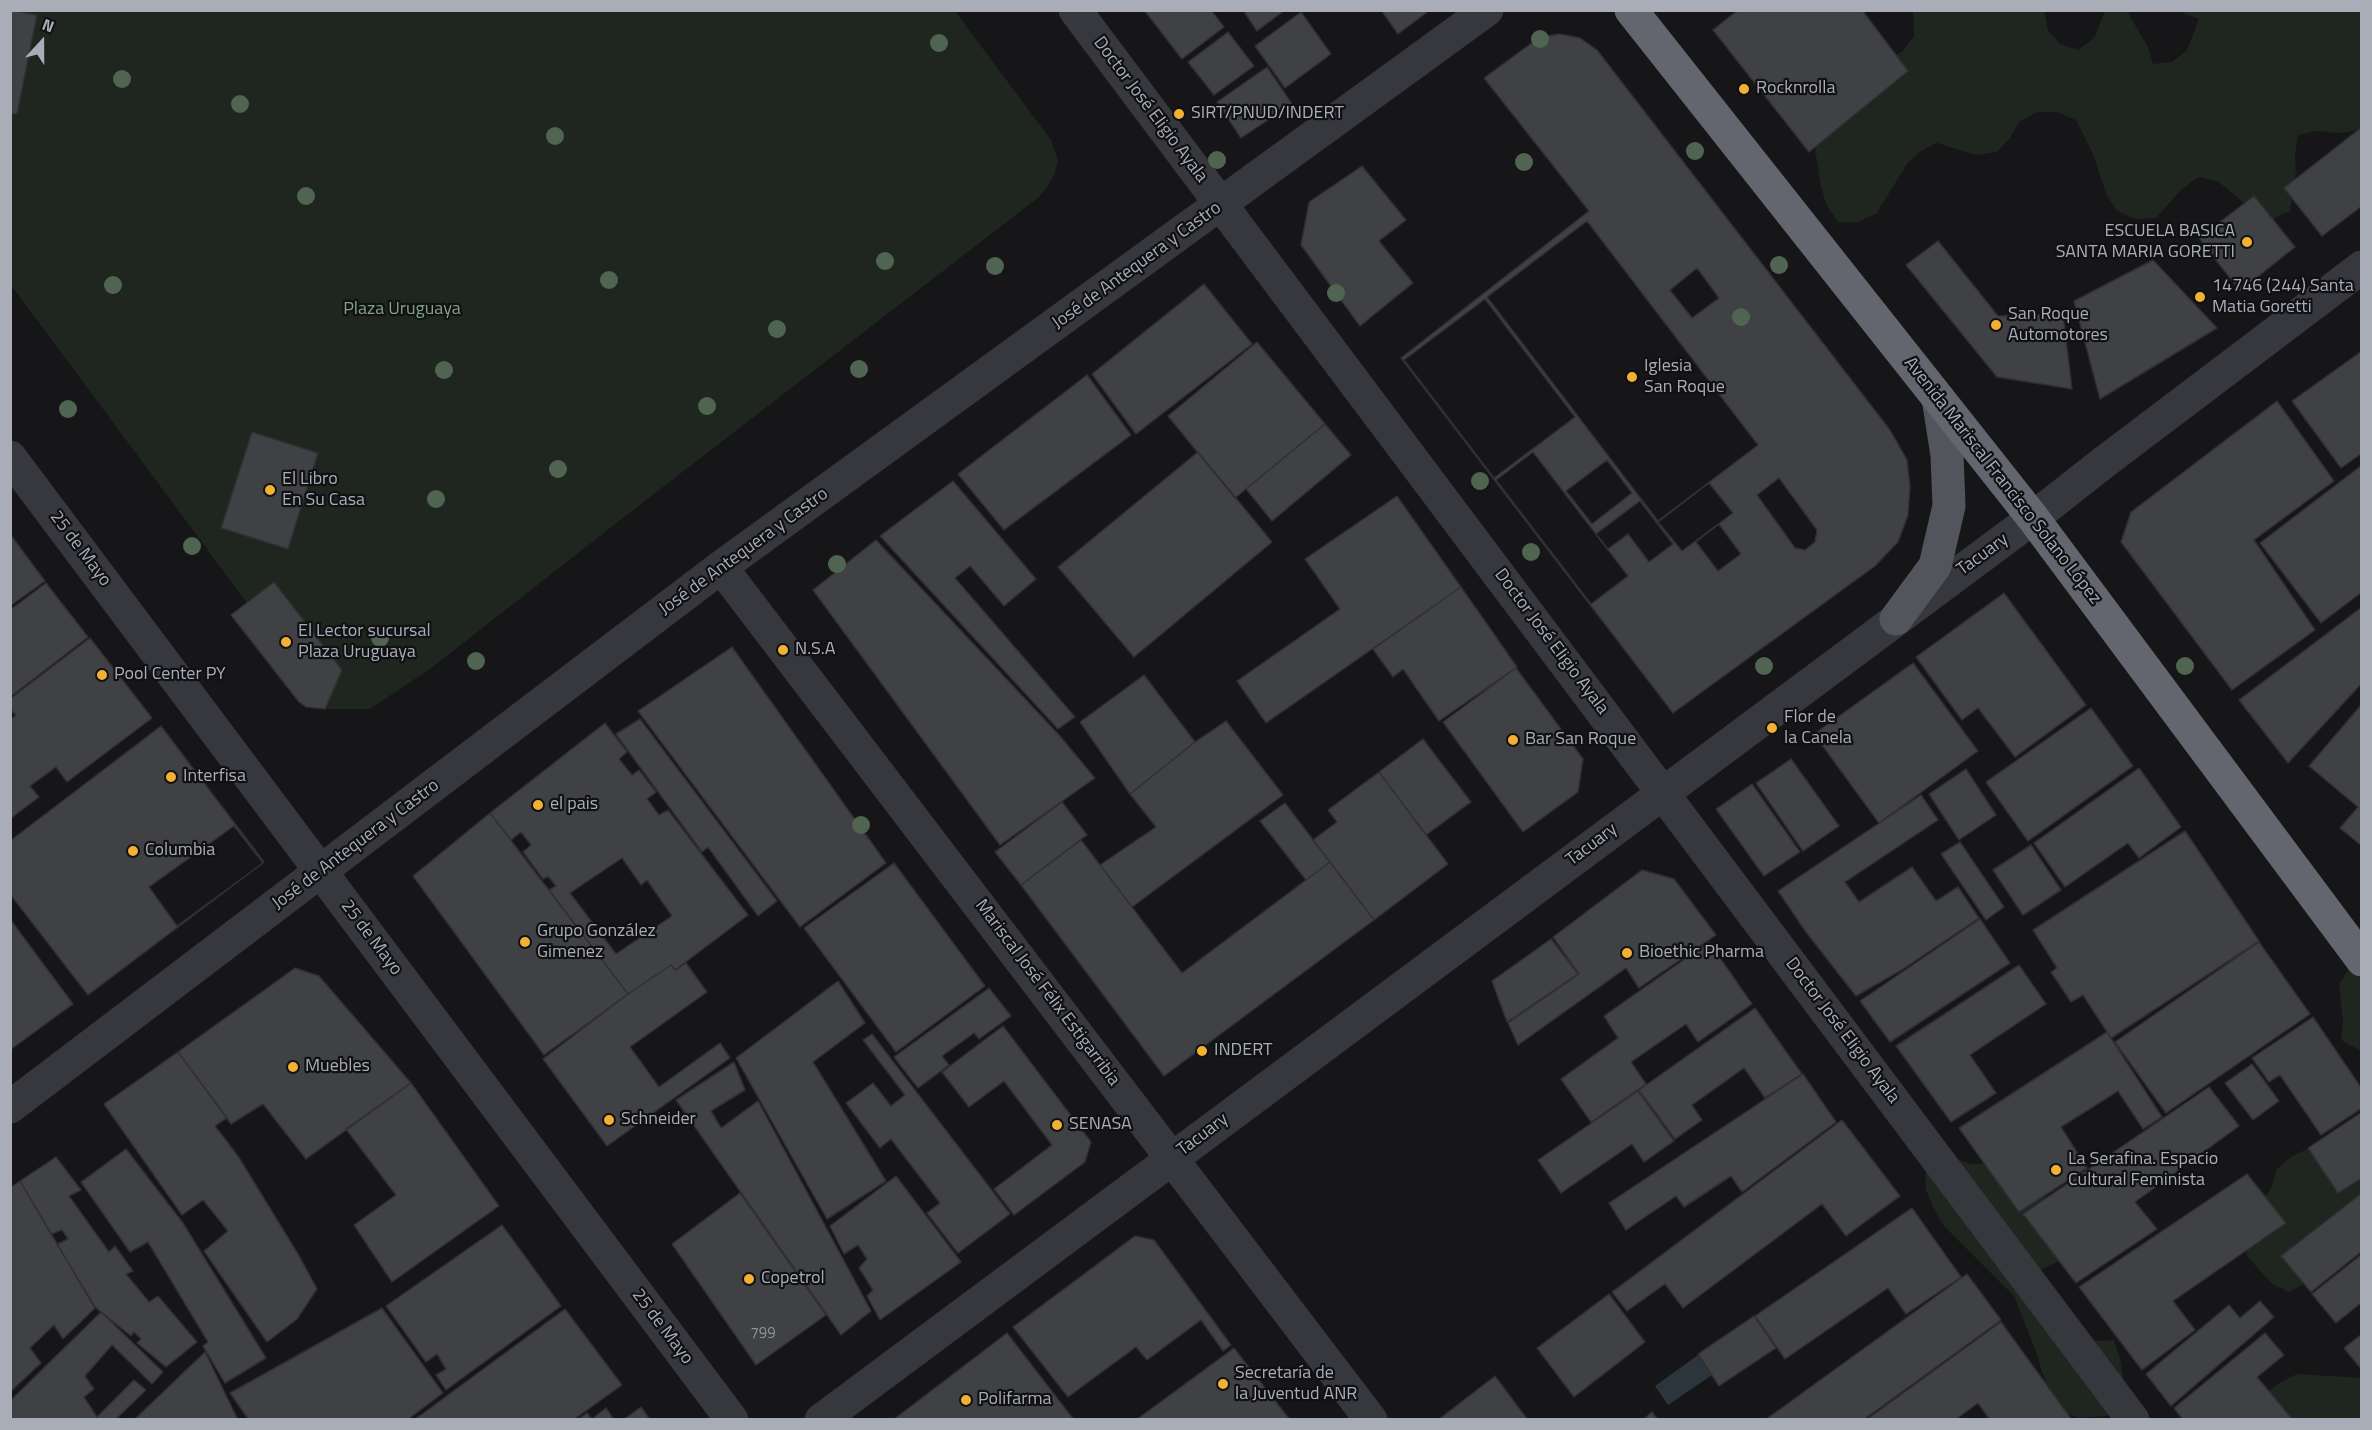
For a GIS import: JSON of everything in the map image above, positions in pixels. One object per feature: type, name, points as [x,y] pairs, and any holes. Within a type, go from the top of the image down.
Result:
[{"type":"highway","name":"Avenida Mariscal Francisco Solano López","points":[[1631,10],[2033,518],[2361,960]]},
{"type":"main road","points":[[1896,619],[1935,566],[1949,506],[1947,455],[1938,398]]},
{"type":"street","name":"Doctor José Eligio Ayala","points":[[1075,10],[2133,1419]]},
{"type":"street","name":"José de Antequera y Castro","points":[[10,1107],[721,567],[1487,10]]},
{"type":"street","name":"Tacuary","points":[[821,1419],[2033,518],[2103,462],[2361,267]]},
{"type":"street","name":"25 de Mayo","points":[[10,457],[732,1419]]},
{"type":"street","name":"Mariscal José Félix Estigarribia","points":[[721,567],[1371,1419]]},
{"type":"green space","name":"Plaza Uruguaya","points":[[10,11],[955,11],[1051,140],[1058,160],[1054,175],[1039,197],[430,669],[370,709],[325,709],[342,670],[274,582],[247,603],[11,285]]},
{"type":"green space","points":[[1913,11],[2044,11],[2048,30],[2060,44],[2078,50],[2094,38],[2105,11],[2127,11],[2148,47],[2153,64],[2172,62],[2187,50],[2199,19],[2179,11],[2361,11],[2361,130],[2339,133],[2317,131],[2298,135],[2295,154],[2296,172],[2290,211],[2272,219],[2251,209],[2219,182],[2199,177],[2182,189],[2156,218],[2135,219],[2117,211],[2106,194],[2094,156],[2076,120],[2057,112],[2037,112],[2019,122],[2010,138],[1997,152],[1976,155],[1937,143],[1921,151],[1907,164],[1876,214],[1858,222],[1838,222],[1826,204],[1814,142],[1861,67],[1902,52],[1914,36]]},
{"type":"green space","points":[[2361,967],[2361,1051],[2341,1040],[2343,1021],[2339,985],[2349,969]]},
{"type":"green space","points":[[2361,1140],[2361,1242],[2306,1283],[2289,1292],[2272,1284],[2247,1256],[2244,1237],[2251,1220],[2271,1188],[2277,1169],[2291,1157],[2315,1145]]},
{"type":"green space","points":[[1940,1154],[1972,1164],[1994,1164],[2044,1193],[2052,1210],[2060,1260],[2041,1270],[2032,1285],[2077,1338],[2095,1341],[2114,1340],[2120,1358],[2126,1398],[2116,1415],[2078,1418],[2059,1410],[2042,1372],[2014,1296],[1943,1225],[1933,1207],[1926,1190],[1925,1167]]},
{"type":"green space","points":[[2297,1374],[2361,1378],[2361,1419],[2258,1420],[2265,1395],[2279,1383]]},
{"type":"shaded area","points":[[1698,1355],[1712,1375],[1668,1405],[1655,1386]]},
{"type":"building","points":[[10,10],[37,15],[17,114],[10,113]]},
{"type":"building","points":[[1144,10],[1211,10],[1224,27],[1182,59]]},
{"type":"building","points":[[1243,10],[1285,10],[1257,31]]},
{"type":"building","points":[[1381,10],[1430,10],[1398,34]]},
{"type":"building","points":[[1738,10],[1862,10],[1908,71],[1809,152],[1713,30]]},
{"type":"building","points":[[1301,12],[1331,54],[1285,88],[1255,46]]},
{"type":"building","points":[[1228,32],[1254,66],[1214,95],[1188,62]]},
{"type":"building","name":"Iglesia San Roque","points":[[1560,34],[1580,38],[1597,50],[1890,430],[1907,460],[1910,486],[1908,515],[1898,542],[1875,566],[1673,713],[1401,358],[1589,211],[1484,78],[1540,37]]},
{"type":"building","points":[[1267,67],[1292,104],[1241,138],[1217,102]]},
{"type":"building","points":[[2362,127],[2362,206],[2322,236],[2284,188]]},
{"type":"building","points":[[1362,166],[1406,220],[1379,241],[1413,283],[1360,326],[1301,245],[1309,202]]},
{"type":"building","name":"ESCUELA BASICA SANTA MARIA GORETTI","points":[[2254,196],[2295,247],[2240,291],[2199,238]]},
{"type":"building","points":[[1587,221],[1758,445],[1658,521],[1487,297]]},
{"type":"building","points":[[1938,241],[1998,316],[2063,314],[2072,389],[1997,377],[1906,265]]},
{"type":"building","points":[[2153,260],[2217,328],[2100,399],[2074,301]]},
{"type":"building","points":[[1697,268],[1719,298],[1692,318],[1670,290]]},
{"type":"building","points":[[1204,284],[1252,344],[1136,434],[1092,374]]},
{"type":"building","points":[[1485,299],[1575,417],[1494,478],[1404,360]]},
{"type":"building","points":[[1257,342],[1325,424],[1235,498],[1168,416]]},
{"type":"building","points":[[2362,351],[2362,453],[2341,468],[2292,401]]},
{"type":"building","points":[[1087,375],[1131,435],[1004,530],[958,474]]},
{"type":"building","points":[[2277,401],[2334,481],[2254,540],[2315,630],[2232,690],[2121,542],[2131,512]]},
{"type":"building","points":[[1325,424],[1351,455],[1272,521],[1246,489]]},
{"type":"building","name":"El Libro En Su Casa","points":[[252,432],[318,453],[288,549],[221,528]]},
{"type":"building","points":[[1198,452],[1272,542],[1134,657],[1058,567]]},
{"type":"building","points":[[1533,452],[1628,576],[1591,604],[1496,480]]},
{"type":"building","points":[[1607,460],[1632,493],[1592,524],[1566,491]]},
{"type":"building","points":[[2362,465],[2362,592],[2321,623],[2260,543]]},
{"type":"building","points":[[1779,478],[1817,530],[1815,542],[1805,550],[1795,548],[1757,495]]},
{"type":"building","points":[[953,481],[1036,579],[1004,606],[970,566],[955,578],[1075,717],[1058,729],[880,536]]},
{"type":"building","points":[[1709,483],[1733,513],[1682,551],[1658,522]]},
{"type":"building","points":[[1397,496],[1461,587],[1266,723],[1237,681],[1340,609],[1305,559]]},
{"type":"building","points":[[1640,501],[1673,544],[1649,562],[1628,534],[1608,549],[1596,534]]},
{"type":"building","points":[[1719,524],[1741,554],[1718,571],[1696,542]]},
{"type":"building","points":[[10,534],[45,581],[10,606]]},
{"type":"building","points":[[876,540],[1059,735],[1095,778],[1000,845],[813,590]]},
{"type":"building","name":"El Lector sucursal Plaza Uruguaya","points":[[274,582],[342,670],[325,709],[306,707],[299,702],[231,615]]},
{"type":"building","points":[[46,583],[88,637],[10,697],[10,610]]},
{"type":"building","points":[[1461,587],[1517,667],[1439,721],[1403,669],[1393,677],[1373,649]]},
{"type":"building","points":[[2004,593],[2086,705],[2015,757],[1978,708],[1962,720],[1916,657]]},
{"type":"building","points":[[2362,607],[2362,683],[2288,763],[2239,700]]},
{"type":"building","points":[[90,638],[152,718],[67,782],[56,767],[30,786],[39,797],[10,819],[10,720],[16,715],[10,709],[10,699]]},
{"type":"building","points":[[732,647],[886,863],[800,927],[638,711]]},
{"type":"building","points":[[1913,663],[1978,751],[1879,823],[1814,734]]},
{"type":"building","name":"Bar San Roque","points":[[1516,668],[1583,759],[1578,792],[1523,832],[1443,722]]},
{"type":"building","points":[[1144,675],[1195,742],[1130,794],[1080,722]]},
{"type":"building","points":[[2362,704],[2362,846],[2340,828],[2358,807],[2309,766]]},
{"type":"building","points":[[2091,708],[2133,766],[2028,841],[1986,782]]},
{"type":"building","points":[[640,719],[777,901],[758,916],[708,847],[702,852],[616,734]]},
{"type":"building","points":[[1226,721],[1283,795],[1132,907],[1100,865],[1156,827],[1130,794],[1195,742]]},
{"type":"building","points":[[605,723],[627,752],[619,759],[632,775],[639,770],[656,792],[647,799],[659,815],[668,810],[748,915],[675,970],[671,965],[628,994],[549,890],[556,886],[548,876],[543,879],[523,852],[531,845],[521,832],[511,840],[490,813]],"holes":[[[622,858],[641,885],[647,880],[672,916],[616,954],[570,893]]]},
{"type":"building","name":"Columbia","points":[[161,726],[264,862],[88,995],[10,894],[10,841]]},
{"type":"building","points":[[1423,739],[1471,802],[1426,835],[1379,772]]},
{"type":"building","points":[[1791,759],[1839,826],[1803,851],[1756,783]]},
{"type":"building","points":[[2139,768],[2181,827],[2139,858],[2128,843],[2065,887],[2034,843]]},
{"type":"building","points":[[1966,769],[1996,815],[1959,840],[1929,794]]},
{"type":"building","points":[[1379,772],[1448,864],[1374,920],[1313,840],[1337,822],[1328,810]]},
{"type":"building","points":[[1752,784],[1800,852],[1764,876],[1716,809]]},
{"type":"building","points":[[1921,795],[1938,820],[1845,882],[1859,902],[1912,867],[1936,901],[1958,887],[1979,918],[1903,969],[1856,996],[1806,932],[1778,891]]},
{"type":"building","points":[[1062,802],[1087,835],[1021,885],[995,852]]},
{"type":"building","points":[[1285,803],[1330,862],[1306,880],[1260,821]]},
{"type":"building","name":"Grupo González Gimenez","points":[[490,813],[628,994],[544,1055],[413,876]]},
{"type":"building","points":[[234,826],[263,863],[177,926],[149,887]]},
{"type":"building","points":[[2185,831],[2259,941],[2111,1038],[2083,995],[2071,1002],[2051,972],[2057,968],[2033,930]]},
{"type":"building","points":[[1081,840],[1182,973],[1330,862],[1374,920],[1164,1076],[1021,885]]},
{"type":"building","points":[[1960,842],[2004,907],[1986,920],[1941,854]]},
{"type":"building","points":[[2031,845],[2061,890],[2023,915],[1993,870]]},
{"type":"building","points":[[894,863],[985,986],[896,1052],[804,928]]},
{"type":"building","name":"Bioethic Pharma","points":[[1642,870],[1674,879],[1716,935],[1639,988],[1626,968],[1518,1045],[1508,1023],[1579,974],[1553,937]]},
{"type":"building","points":[[10,919],[73,1004],[10,1050]]},
{"type":"building","points":[[1980,919],[2010,963],[1890,1042],[1860,1001]]},
{"type":"building","points":[[1551,939],[1578,974],[1507,1022],[1492,981]]},
{"type":"building","points":[[1709,942],[1752,1004],[1698,1042],[1686,1024],[1631,1062],[1646,1084],[1591,1122],[1561,1079],[1618,1038],[1604,1016]]},
{"type":"building","points":[[2259,942],[2310,1014],[2166,1113],[2115,1042]]},
{"type":"building","points":[[686,963],[707,992],[630,1047],[659,1087],[720,1043],[730,1058],[607,1146],[543,1059],[628,994],[671,965],[675,970]]},
{"type":"building","points":[[2019,965],[2046,1004],[1970,1055],[1996,1093],[1951,1122],[1896,1046]]},
{"type":"building","name":"Muebles","points":[[295,968],[319,976],[411,1083],[306,1159],[263,1104],[231,1124],[178,1052]]},
{"type":"building","points":[[838,981],[865,1023],[813,1062],[886,1181],[827,1219],[736,1058]]},
{"type":"building","points":[[989,988],[1011,1016],[979,1039],[974,1033],[942,1056],[949,1065],[918,1088],[894,1057]]},
{"type":"building","points":[[1755,1008],[1802,1074],[1765,1098],[1744,1068],[1692,1105],[1702,1120],[1675,1139],[1639,1090]]},
{"type":"building","points":[[2313,1017],[2362,1089],[2362,1108],[2321,1135],[2280,1075],[2269,1082],[2252,1058]]},
{"type":"building","name":"SENASA","points":[[1003,1026],[1091,1142],[1085,1162],[1014,1215],[994,1189],[1052,1145],[1004,1081],[969,1107],[942,1072]]},
{"type":"building","points":[[2107,1032],[2162,1117],[2143,1129],[2118,1091],[2061,1127],[2087,1168],[2019,1212],[1959,1128]]},
{"type":"building","points":[[872,1034],[1010,1214],[958,1253],[927,1213],[940,1203],[891,1139],[880,1148],[846,1103],[873,1083],[891,1106],[905,1095],[863,1040]]},
{"type":"building","points":[[178,1052],[227,1118],[215,1126],[238,1156],[317,1289],[297,1319],[267,1342],[204,1251],[228,1231],[203,1200],[182,1215],[104,1104]]},
{"type":"building","points":[[734,1062],[745,1090],[711,1111],[721,1128],[758,1101],[871,1311],[841,1335],[676,1100]]},
{"type":"building","points":[[2252,1064],[2279,1101],[2253,1120],[2225,1083]]},
{"type":"building","points":[[1803,1074],[1836,1122],[1742,1192],[1731,1176],[1684,1207],[1676,1196],[1626,1230],[1609,1203]]},
{"type":"building","points":[[411,1083],[499,1206],[392,1282],[354,1225],[396,1195],[346,1129]]},
{"type":"building","points":[[2209,1087],[2239,1126],[2135,1202],[2157,1229],[2076,1283],[2023,1214]]},
{"type":"building","points":[[1638,1091],[1674,1141],[1644,1162],[1632,1144],[1561,1193],[1538,1160]]},
{"type":"building","points":[[2362,1112],[2362,1178],[2338,1193],[2308,1148]]},
{"type":"building","points":[[1842,1120],[1900,1196],[1846,1236],[1822,1204],[1683,1308],[1665,1284],[1627,1311],[1612,1292]]},
{"type":"building","points":[[126,1149],[183,1223],[266,1358],[225,1383],[203,1346],[208,1342],[148,1242],[130,1252],[81,1182]]},
{"type":"building","points":[[56,1157],[81,1190],[69,1196],[109,1252],[115,1246],[133,1271],[126,1274],[149,1302],[158,1296],[197,1342],[166,1367],[137,1343],[141,1339],[134,1332],[131,1336],[95,1307],[57,1244],[68,1239],[62,1230],[51,1234],[20,1181]]},
{"type":"building","points":[[2247,1174],[2286,1223],[2173,1301],[2195,1330],[2142,1370],[2079,1287]]},
{"type":"building","points":[[896,1176],[961,1262],[880,1320],[867,1296],[873,1290],[859,1268],[867,1259],[858,1245],[844,1254],[830,1226]]},
{"type":"building","points":[[20,1181],[95,1308],[63,1339],[54,1325],[30,1348],[41,1363],[10,1392],[10,1188]]},
{"type":"building","name":"Copetrol","points":[[740,1193],[826,1315],[756,1365],[672,1244]]},
{"type":"building","points":[[2362,1193],[2362,1251],[2311,1292],[2281,1256]]},
{"type":"building","points":[[1912,1208],[1961,1277],[1906,1314],[1888,1288],[1785,1359],[1755,1316]]},
{"type":"building","points":[[502,1225],[561,1306],[446,1390],[436,1375],[446,1369],[437,1354],[426,1362],[386,1306]]},
{"type":"building","points":[[1135,1236],[1154,1240],[1231,1345],[1223,1351],[1201,1320],[1147,1360],[1136,1347],[1068,1397],[1013,1327]]},
{"type":"building","points":[[2362,1254],[2362,1302],[2336,1323],[2312,1294]]},
{"type":"building","points":[[1967,1274],[2001,1320],[1863,1420],[1765,1420]]},
{"type":"building","points":[[1609,1294],[1645,1342],[1574,1397],[1537,1348]]},
{"type":"building","points":[[2260,1301],[2274,1317],[2171,1406],[2146,1374],[2229,1305],[2240,1318]]},
{"type":"building","points":[[382,1308],[443,1393],[407,1420],[249,1420],[230,1393]]},
{"type":"building","points":[[565,1309],[622,1385],[573,1420],[414,1420]]},
{"type":"building","points":[[101,1312],[163,1372],[152,1384],[112,1345],[85,1376],[94,1389],[84,1397],[97,1417],[134,1380],[146,1390],[115,1420],[10,1420],[10,1401]]},
{"type":"building","points":[[1754,1316],[1776,1348],[1719,1386],[1698,1354]]},
{"type":"building","points":[[2001,1322],[2072,1420],[1990,1420],[1978,1403],[1955,1420],[1866,1420]]},
{"type":"building","points":[[1007,1333],[1074,1420],[893,1420]]},
{"type":"building","points":[[2265,1333],[2284,1355],[2257,1377],[2293,1420],[2183,1420],[2174,1408]]},
{"type":"building","points":[[2362,1334],[2362,1370],[2344,1348]]},
{"type":"building","name":"Secretaría de la Juventud ANR","points":[[1234,1348],[1290,1420],[1136,1420]]},
{"type":"building","points":[[205,1352],[238,1420],[134,1420]]},
{"type":"building","points":[[1495,1376],[1528,1420],[1438,1420]]},
{"type":"building","points":[[641,1407],[650,1420],[623,1420]]},
{"type":"building","points":[[606,1408],[614,1420],[577,1420],[587,1413],[592,1419]]},
{"type":"building","points":[[1652,1412],[1658,1420],[1643,1420]]},
{"type":"place","name":"Rocknrolla","points":[[1744,89]]},
{"type":"place","name":"SIRT/PNUD/INDERT","points":[[1179,114]]},
{"type":"place","name":"ESCUELA BASICA SANTA MARIA GORETTI","points":[[2247,242]]},
{"type":"place","name":"14746 (244) Santa Matia Goretti","points":[[2200,297]]},
{"type":"place","name":"San Roque Automotores","points":[[1996,325]]},
{"type":"place","name":"Iglesia San Roque","points":[[1632,377]]},
{"type":"place","name":"El Libro En Su Casa","points":[[270,490]]},
{"type":"place","name":"El Lector sucursal Plaza Uruguaya","points":[[286,642]]},
{"type":"place","name":"N.S.A","points":[[783,650]]},
{"type":"place","name":"Pool Center PY","points":[[102,675]]},
{"type":"place","name":"Flor de la Canela","points":[[1772,728]]},
{"type":"place","name":"Bar San Roque","points":[[1513,740]]},
{"type":"place","name":"Interfisa","points":[[171,777]]},
{"type":"place","name":"el pais","points":[[538,805]]},
{"type":"place","name":"Columbia","points":[[133,851]]},
{"type":"place","name":"Grupo González Gimenez","points":[[525,942]]},
{"type":"place","name":"Bioethic Pharma","points":[[1627,953]]},
{"type":"place","name":"INDERT","points":[[1202,1051]]},
{"type":"place","name":"Muebles","points":[[293,1067]]},
{"type":"place","name":"Schneider","points":[[609,1120]]},
{"type":"place","name":"SENASA","points":[[1057,1125]]},
{"type":"place","name":"La Serafina. Espacio Cultural Feminista","points":[[2056,1170]]},
{"type":"place","name":"Copetrol","points":[[749,1279]]},
{"type":"place","name":"Secretaría de la Juventud ANR","points":[[1223,1384]]},
{"type":"place","name":"Polifarma","points":[[966,1400]]}]
